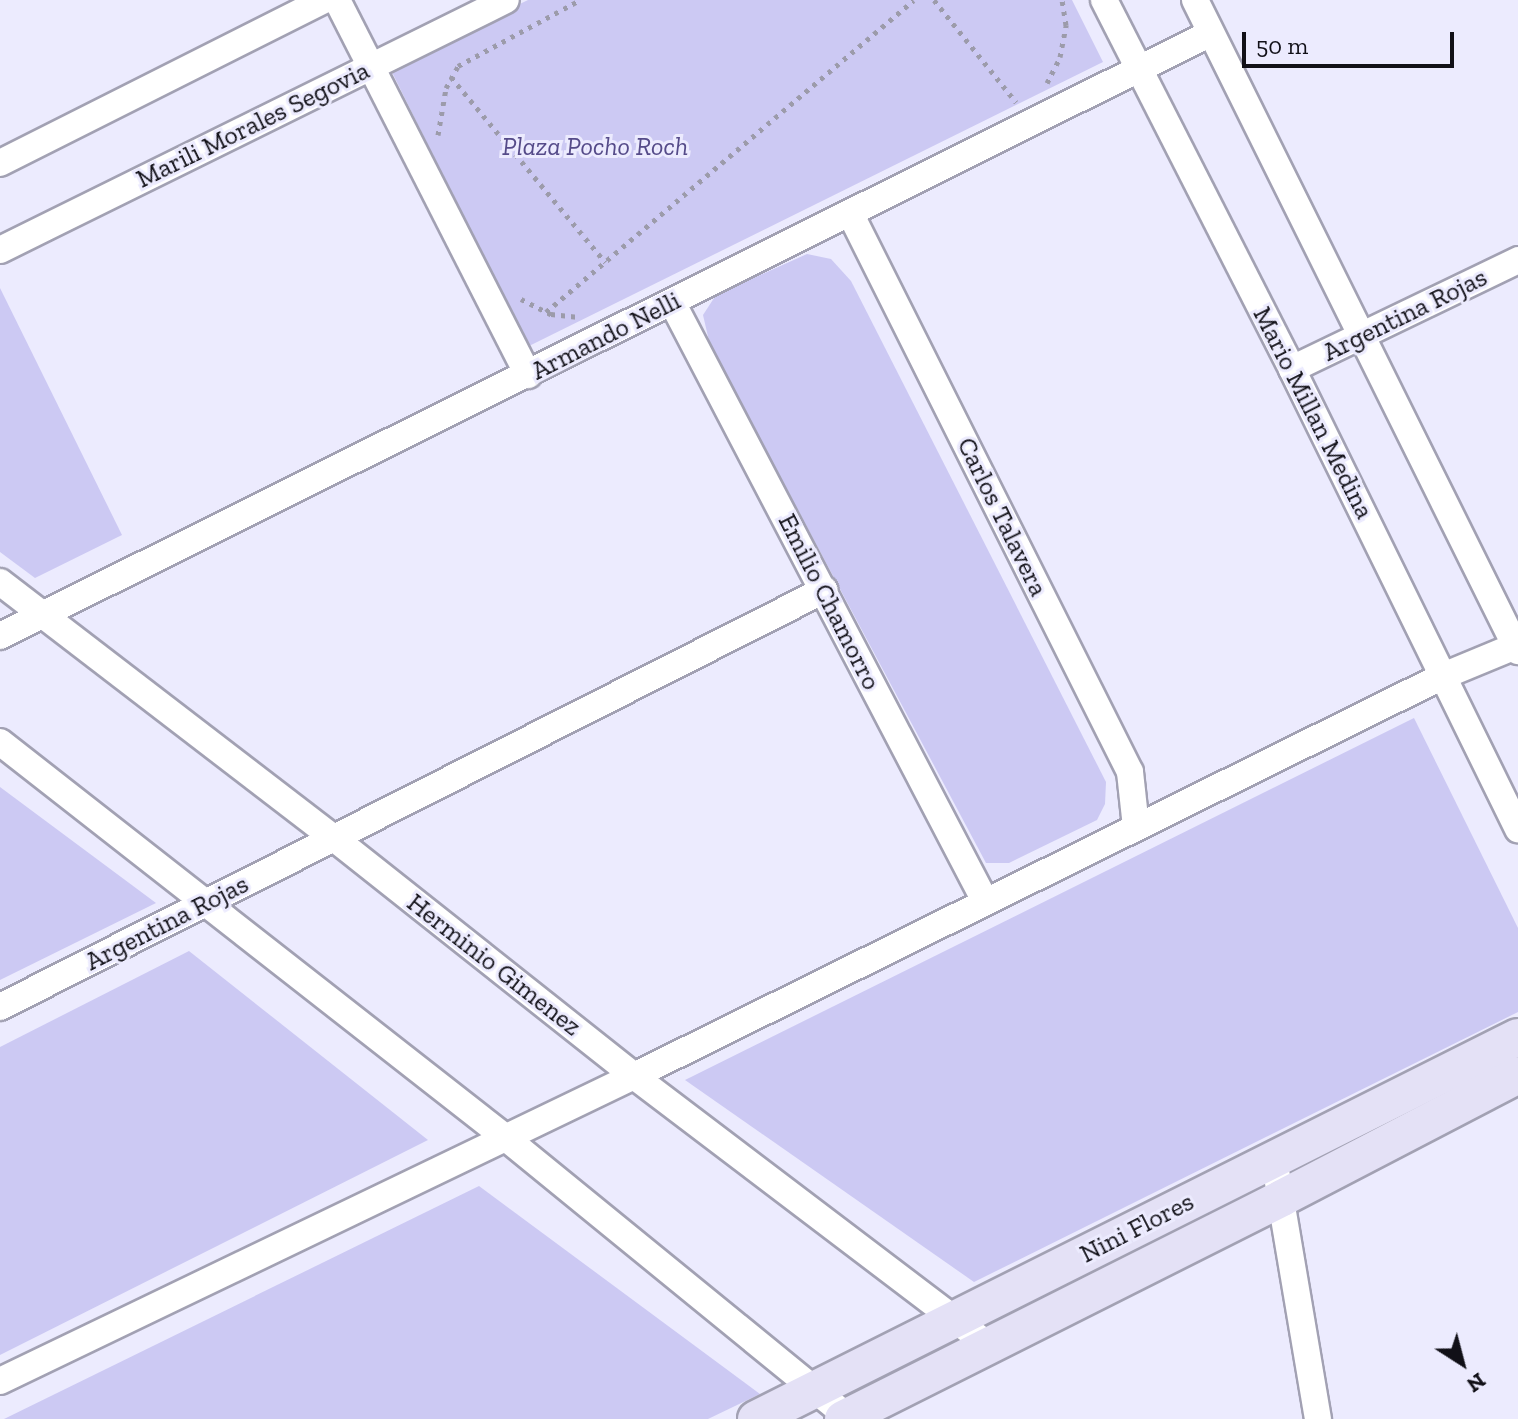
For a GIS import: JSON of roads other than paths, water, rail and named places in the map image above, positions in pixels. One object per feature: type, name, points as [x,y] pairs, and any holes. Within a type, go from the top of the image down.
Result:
[{"type":"main road","name":"Nini Flores","points":[[756,1419],[1518,1037]]},
{"type":"main road","name":"Nini Flores","points":[[846,1418],[1518,1075]]},
{"type":"street","points":[[0,163],[324,0]]},
{"type":"street","points":[[337,0],[528,375]]},
{"type":"street","name":"Marili Morales Segovia","points":[[0,250],[506,0]]},
{"type":"street","name":"Mario Millan Medina","points":[[1104,0],[1292,369],[1518,829]]},
{"type":"street","points":[[0,1381],[634,1076],[1443,676],[1517,648],[1195,0]]},
{"type":"street","name":"Armando Nelli","points":[[0,636],[44,617],[1211,33]]},
{"type":"street","name":"Carlos Talavera","points":[[850,213],[1130,772],[1136,827]]},
{"type":"street","name":"Argentina Rojas","points":[[1292,369],[1518,260]]},
{"type":"street","name":"Emilio Chamorro","points":[[672,302],[985,901]]},
{"type":"street","name":"Herminio Gimenez","points":[[0,582],[334,838],[634,1076],[989,1345]]},
{"type":"street","name":"Argentina Rojas","points":[[0,1007],[824,590]]},
{"type":"street","points":[[0,742],[506,1138],[846,1418]]},
{"type":"street","points":[[1274,1159],[1318,1419]]},
{"type":"park label","name":"Plaza Pocho Roch","points":[[595,147]]}]
